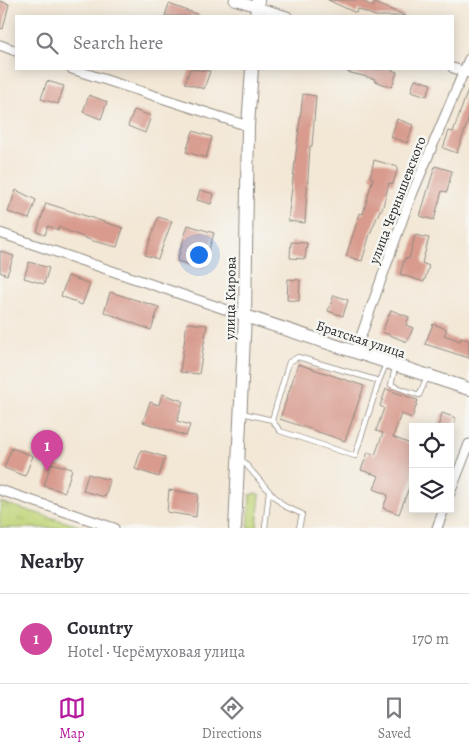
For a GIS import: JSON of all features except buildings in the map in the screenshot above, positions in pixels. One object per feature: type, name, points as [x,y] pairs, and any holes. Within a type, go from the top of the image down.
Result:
[{"type":"main road","name":"улица Кирова","points":[[235,528],[245,316],[248,126],[252,70]]},
{"type":"main road","name":"Братская улица","points":[[245,316],[426,377],[469,389]]},
{"type":"street","points":[[234,0],[283,15]]},
{"type":"street","points":[[0,45],[15,51]]},
{"type":"street","name":"улица Чернышевского","points":[[355,353],[408,204],[467,72],[469,58]]},
{"type":"street","points":[[454,68],[467,72]]},
{"type":"street","points":[[75,70],[248,126]]},
{"type":"street","points":[[0,233],[245,316]]},
{"type":"street","points":[[454,483],[469,444]]},
{"type":"street","points":[[0,490],[114,528]]},
{"type":"street","points":[[437,528],[443,513]]},
{"type":"lane","points":[[272,420],[289,362],[298,357],[379,381]]},
{"type":"lane","points":[[240,413],[272,420],[280,431],[355,456],[379,381],[391,365]]},
{"type":"lane","points":[[391,365],[391,385],[419,395],[426,377]]},
{"type":"lane","points":[[238,456],[284,506],[302,514],[299,528]]},
{"type":"lane","points":[[265,528],[269,491]]},
{"type":"green space","points":[[256,493],[260,495],[257,528],[248,528],[250,495]]},
{"type":"green space","points":[[0,502],[86,528],[0,528]]},
{"type":"place","name":"Country","points":[[47,471]]}]
